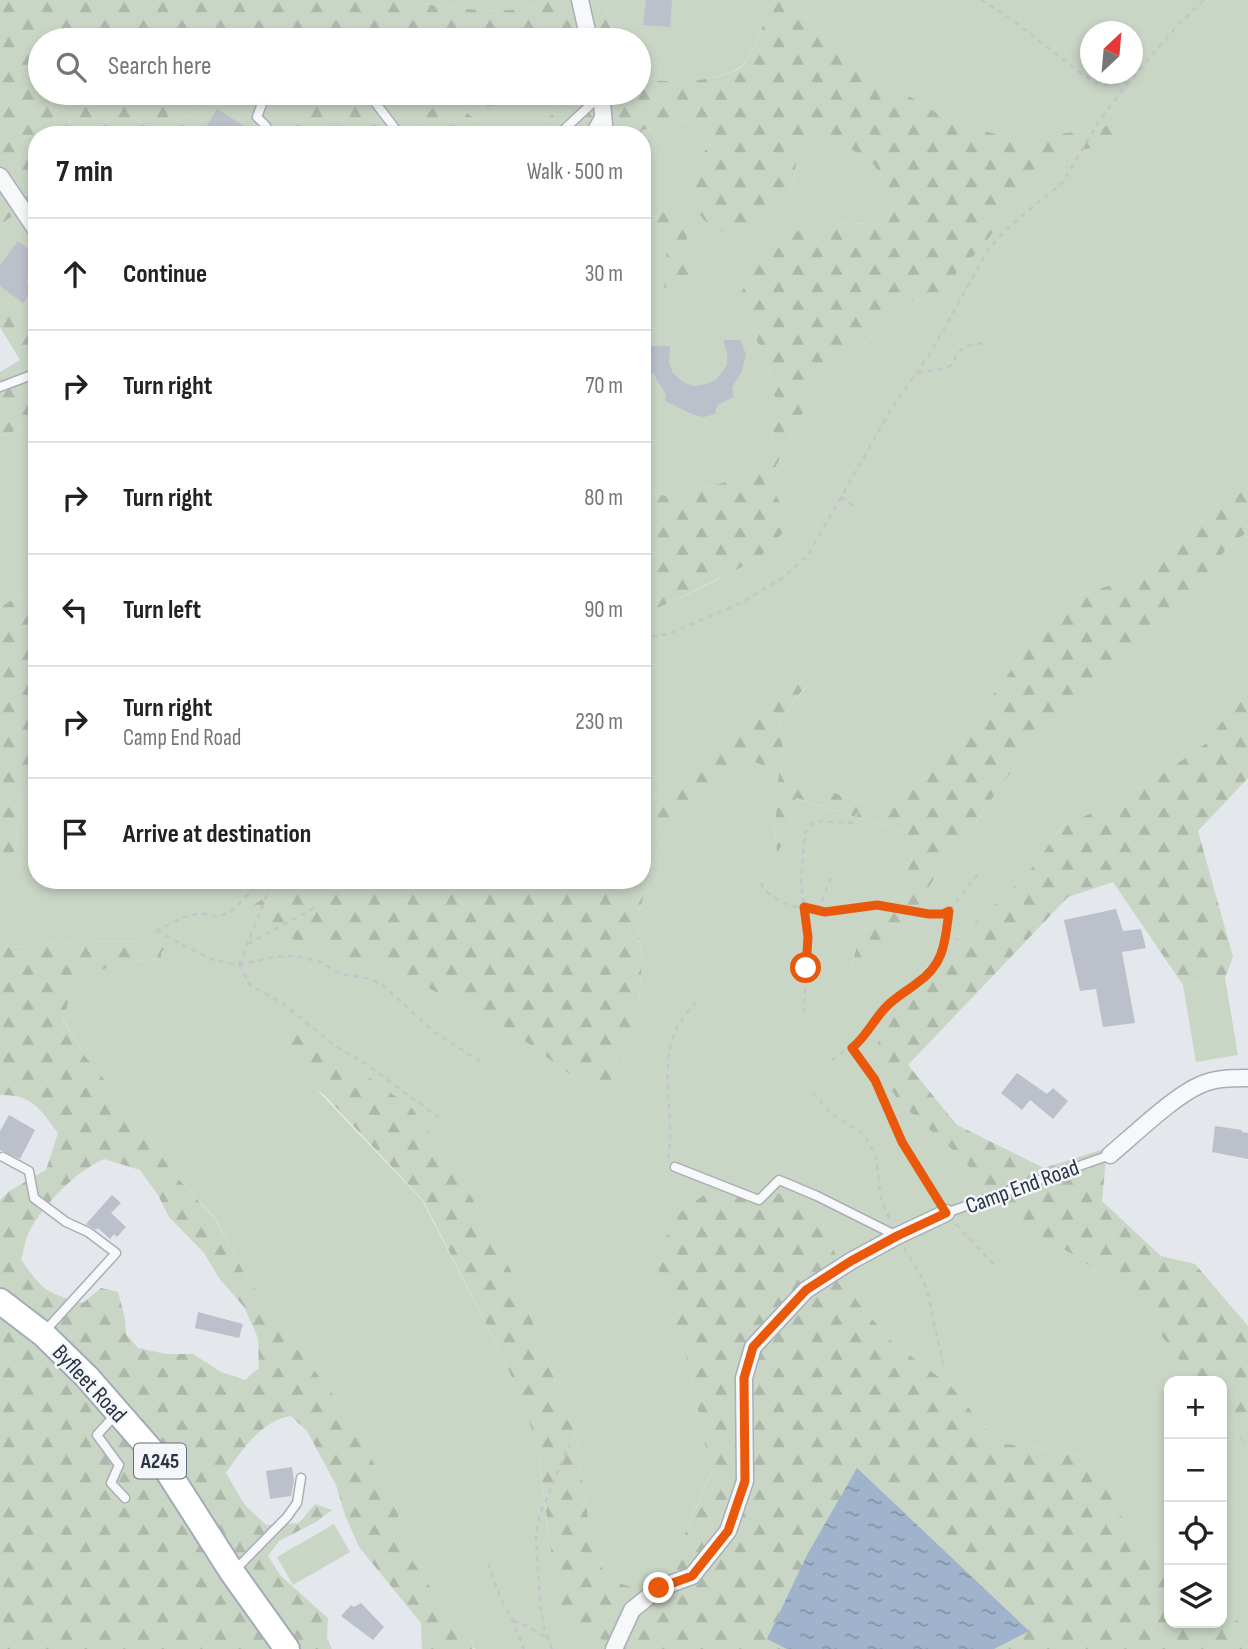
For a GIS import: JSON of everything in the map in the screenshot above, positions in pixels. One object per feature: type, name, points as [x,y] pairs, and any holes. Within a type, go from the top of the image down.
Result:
[{"type":"main road","name":"Byfleet Road","points":[[0,1301],[43,1334],[118,1412],[163,1464],[232,1572],[287,1649]]},
{"type":"street","points":[[580,0],[586,28]]},
{"type":"street","points":[[602,105],[605,126]]},
{"type":"street","points":[[0,176],[28,218]]},
{"type":"street","name":"Camp End Road","points":[[1110,1155],[1200,1084],[1228,1077],[1248,1078]]},
{"type":"street","name":"Camp End Road","points":[[614,1649],[632,1610],[659,1588],[692,1576],[728,1531],[745,1481],[744,1378],[753,1347],[806,1290],[851,1261],[946,1213]]},
{"type":"lane","points":[[262,105],[257,117],[266,126]]},
{"type":"lane","points":[[377,105],[393,126]]},
{"type":"lane","points":[[569,126],[594,105]]},
{"type":"lane","points":[[592,126],[599,105]]},
{"type":"lane","points":[[0,387],[28,376]]},
{"type":"lane","name":"Camp End Road","points":[[946,1213],[1110,1155]]},
{"type":"lane","points":[[4,1157],[29,1171],[34,1198],[66,1222],[88,1232],[116,1253],[43,1334]]},
{"type":"lane","points":[[675,1167],[759,1200],[779,1180],[897,1236]]},
{"type":"lane","points":[[118,1412],[97,1434],[119,1465],[111,1483],[125,1498]]},
{"type":"lane","points":[[232,1572],[287,1517],[297,1503],[301,1478]]},
{"type":"path","points":[[981,0],[1080,71]]},
{"type":"path","points":[[1143,65],[1171,32],[1204,0]]},
{"type":"path","points":[[651,637],[668,634],[716,616],[785,576],[808,555],[893,405],[918,373],[989,248],[1011,225],[1063,182],[1099,121],[1127,84]]},
{"type":"path","points":[[918,373],[951,366],[967,346],[986,343]]},
{"type":"path","points":[[841,497],[857,508]]},
{"type":"path","points":[[804,1013],[808,937],[801,881],[805,833],[814,821],[851,823],[860,810]]},
{"type":"path","points":[[817,910],[826,885],[834,874]]},
{"type":"path","points":[[761,883],[765,891],[776,899],[817,910],[840,911],[877,905],[943,914],[949,911],[978,874]]},
{"type":"path","points":[[254,889],[232,912],[217,917],[201,913],[184,917],[156,930],[213,960],[239,965],[273,957],[296,956],[321,962],[341,974],[382,984],[432,1031],[481,1062]]},
{"type":"path","points":[[239,965],[270,889]]},
{"type":"path","points":[[360,889],[364,892]]},
{"type":"path","points":[[248,944],[318,906]]},
{"type":"path","points":[[832,1060],[863,1038],[886,1007],[920,981],[941,959],[949,911]]},
{"type":"path","points":[[239,965],[250,985],[282,1003],[334,1045],[366,1064],[441,1119]]},
{"type":"path","points":[[668,1158],[671,1124],[668,1063],[671,1041],[678,1026],[698,1000]]},
{"type":"path","points":[[852,1048],[875,1080],[902,1142],[946,1213],[995,1266]]},
{"type":"path","points":[[813,1093],[822,1105],[863,1133],[870,1144],[876,1158],[881,1199],[897,1236],[927,1290],[943,1364]]},
{"type":"path","points":[[552,1649],[544,1628],[540,1604],[536,1536],[540,1514],[569,1445]]},
{"type":"path","points":[[488,1563],[524,1649]]},
{"type":"path","points":[[510,1616],[516,1613]]},
{"type":"path","points":[[513,1621],[550,1640]]},
{"type":"green space","points":[[0,0],[418,0],[423,4],[466,9],[509,10],[537,6],[539,0],[604,0],[611,28],[28,28],[28,105],[199,105],[186,119],[186,126],[28,126],[28,216],[18,212],[0,225]]},
{"type":"green space","points":[[418,0],[539,0],[537,6],[495,10],[423,4]]},
{"type":"green space","points":[[604,0],[771,2],[755,46],[746,61],[724,75],[700,80],[676,82],[651,77],[651,28],[611,28]]},
{"type":"green space","points":[[770,0],[793,0],[797,10],[829,43],[889,84],[942,116],[998,135],[1050,135],[1091,130],[1120,122],[1139,125],[1132,138],[1083,150],[1043,177],[1020,196],[980,250],[961,267],[943,291],[899,306],[865,343],[815,389],[768,482],[792,523],[758,559],[658,608],[651,608],[651,494],[671,496],[730,481],[769,448],[777,408],[767,361],[739,305],[751,258],[787,234],[834,222],[884,225],[898,201],[874,165],[842,143],[812,139],[797,160],[790,194],[774,215],[750,230],[714,231],[678,186],[713,140],[711,122],[693,119],[651,128],[651,126],[539,126],[553,114],[556,105],[651,105],[651,77],[656,80],[688,81],[713,78],[735,71],[747,61],[763,25]]},
{"type":"green space","points":[[793,0],[1248,0],[1248,489],[1219,503],[1176,548],[1125,580],[1056,607],[996,691],[916,786],[896,805],[868,805],[798,776],[783,750],[780,718],[807,686],[802,681],[754,722],[701,757],[651,799],[651,608],[658,608],[719,579],[815,389],[865,343],[899,306],[943,291],[961,267],[980,250],[1020,196],[1043,177],[1083,150],[1132,138],[1120,122],[1091,130],[1050,135],[998,135],[942,116],[829,43],[797,10]]},
{"type":"green space","points":[[199,105],[288,105],[292,121],[290,126],[186,126],[186,119]]},
{"type":"green space","points":[[286,105],[371,105],[372,116],[384,126],[290,126],[292,121]]},
{"type":"green space","points":[[371,105],[556,105],[553,114],[539,126],[485,126],[463,110],[415,126],[384,126],[372,116]]},
{"type":"green space","points":[[434,107],[463,110],[485,126],[415,126]]},
{"type":"green space","points":[[693,119],[711,122],[713,140],[678,186],[790,194],[797,160],[812,138],[842,143],[874,165],[898,201],[884,225],[834,222],[787,234],[739,305],[767,361],[777,408],[769,448],[730,481],[671,496],[651,494],[651,128]]},
{"type":"green space","points":[[651,193],[662,194],[686,225],[691,297],[664,287],[667,246],[651,220]]},
{"type":"green space","points":[[18,212],[28,216],[28,321],[0,295],[0,225]]},
{"type":"green space","points":[[0,295],[28,321],[28,426],[0,436],[0,372],[20,360],[0,327]]},
{"type":"green space","points":[[28,426],[28,590],[0,607],[0,436]]},
{"type":"green space","points":[[1248,489],[1248,531],[1227,548],[1159,636],[1120,662],[1040,732],[933,880],[908,923],[874,964],[856,976],[852,964],[859,938],[900,890],[913,857],[907,833],[796,798],[787,839],[777,852],[775,830],[779,772],[752,761],[743,752],[734,757],[718,781],[700,792],[674,821],[657,851],[651,871],[651,799],[701,757],[754,722],[802,681],[807,685],[780,718],[783,750],[798,776],[868,805],[896,805],[916,786],[996,691],[1056,607],[1125,580],[1176,548],[1219,503]]},
{"type":"green space","points":[[1248,531],[1248,687],[1205,744],[1158,777],[1062,827],[1028,873],[927,966],[887,1016],[901,1104],[964,1160],[1006,1217],[1081,1259],[1146,1315],[1191,1376],[1164,1376],[1164,1559],[1114,1510],[1080,1456],[997,1443],[951,1386],[892,1342],[857,1301],[815,1209],[689,1365],[711,1473],[675,1557],[631,1588],[606,1579],[591,1537],[575,1433],[519,1286],[476,1204],[317,1090],[422,1200],[506,1363],[537,1442],[548,1530],[621,1649],[475,1649],[470,1637],[451,1617],[405,1550],[397,1509],[342,1406],[281,1327],[244,1273],[216,1219],[174,1174],[130,1111],[85,1056],[63,1020],[74,981],[122,962],[161,959],[153,941],[73,942],[0,948],[0,889],[17,845],[19,804],[28,788],[28,889],[297,889],[347,956],[399,973],[510,1030],[584,1085],[606,1093],[622,1056],[637,1034],[642,961],[637,919],[646,889],[651,889],[651,871],[657,851],[674,821],[700,792],[718,781],[734,757],[743,752],[752,761],[780,772],[775,829],[777,851],[787,839],[795,798],[907,833],[913,857],[900,890],[859,938],[852,963],[857,975],[908,923],[933,880],[1040,732],[1120,662],[1159,636],[1227,548]]},
{"type":"green space","points":[[28,590],[28,788],[19,804],[17,845],[0,889],[0,607]]},
{"type":"green space","points":[[1248,687],[1248,778],[1198,831],[1233,957],[1225,978],[1183,985],[1113,882],[1068,897],[908,1065],[957,1125],[1044,1168],[1107,1148],[1102,1201],[1161,1256],[1195,1264],[1248,1326],[1248,1448],[1227,1421],[1227,1376],[1191,1376],[1146,1315],[1081,1259],[1006,1217],[964,1160],[901,1104],[881,1075],[878,1042],[887,1016],[927,966],[1028,873],[1062,827],[1158,777],[1205,744]]},
{"type":"green space","points":[[279,889],[646,889],[637,919],[642,961],[637,1034],[622,1056],[606,1093],[584,1085],[510,1030],[399,973],[279,935],[256,924],[246,910]]},
{"type":"green space","points":[[153,941],[166,946],[161,953],[161,959],[122,962],[74,981],[63,1021],[85,1056],[130,1111],[174,1174],[216,1220],[244,1273],[281,1327],[342,1406],[397,1509],[405,1550],[451,1617],[470,1637],[474,1648],[422,1649],[421,1623],[359,1547],[336,1485],[307,1431],[291,1416],[271,1423],[254,1437],[226,1473],[244,1504],[266,1525],[299,1523],[315,1504],[332,1510],[316,1522],[279,1541],[268,1556],[281,1576],[328,1618],[327,1638],[332,1649],[0,1649],[0,1200],[9,1191],[46,1170],[58,1133],[40,1110],[28,1100],[0,1095],[0,948],[73,942]],"holes":[[[104,1159],[140,1170],[158,1195],[169,1217],[204,1253],[219,1278],[244,1307],[258,1338],[259,1368],[245,1380],[221,1372],[193,1354],[166,1354],[138,1348],[126,1334],[118,1292],[101,1288],[83,1303],[61,1297],[40,1284],[21,1259],[35,1222],[61,1190],[82,1172]]]},
{"type":"green space","points":[[1225,978],[1238,1055],[1196,1062],[1183,985]]},
{"type":"green space","points":[[295,1033],[330,1050],[412,1108],[476,1204],[519,1286],[575,1433],[591,1537],[606,1579],[631,1587],[675,1557],[711,1474],[689,1365],[655,1258],[679,1213],[726,1179],[764,1187],[815,1209],[857,1301],[892,1342],[951,1386],[997,1443],[1080,1456],[1109,1476],[1115,1510],[1164,1559],[1164,1628],[1227,1628],[1227,1613],[1248,1629],[1248,1649],[622,1649],[602,1640],[558,1604],[537,1442],[506,1363],[423,1200],[280,1048]]},
{"type":"green space","points":[[1227,1421],[1248,1448],[1248,1629],[1227,1613]]},
{"type":"green space","points":[[334,1524],[350,1552],[293,1585],[277,1557]]},
{"type":"water","points":[[857,1468],[1029,1631],[994,1649],[787,1649],[767,1639],[807,1555]]},
{"type":"building","points":[[646,0],[672,0],[670,27],[643,25]]},
{"type":"building","points":[[217,109],[244,126],[206,126]]},
{"type":"building","points":[[18,241],[28,248],[28,296],[23,303],[0,286],[0,265]]},
{"type":"building","points":[[723,340],[740,340],[746,354],[742,371],[732,388],[734,397],[717,405],[715,414],[704,417],[694,415],[665,401],[666,395],[653,373],[651,374],[651,346],[670,346],[669,363],[673,373],[693,386],[717,379],[727,365]]},
{"type":"building","points":[[1116,909],[1123,931],[1141,929],[1146,948],[1122,952],[1135,1023],[1103,1027],[1096,989],[1080,991],[1064,920]]},
{"type":"building","points":[[1017,1073],[1047,1094],[1053,1088],[1068,1101],[1053,1119],[1030,1100],[1022,1110],[1001,1093]]},
{"type":"building","points":[[9,1115],[35,1130],[20,1159],[0,1150],[0,1131]]},
{"type":"building","points":[[1215,1126],[1248,1133],[1248,1159],[1212,1152]]},
{"type":"building","points":[[112,1195],[121,1203],[111,1213],[126,1227],[117,1237],[114,1234],[110,1239],[98,1228],[96,1230],[86,1224]]},
{"type":"building","points":[[198,1312],[243,1324],[239,1338],[195,1328]]},
{"type":"building","points":[[292,1467],[294,1481],[291,1496],[270,1499],[266,1471]]},
{"type":"building","points":[[361,1603],[384,1627],[373,1640],[341,1616],[351,1605],[354,1607]]},
{"type":"route","points":[[659,1588],[692,1576],[728,1531],[745,1481],[744,1378],[753,1347],[806,1290],[851,1261],[946,1213],[902,1142],[875,1080],[852,1048],[871,1029],[886,1007],[920,981],[941,959],[949,911],[929,914],[877,905],[825,912],[804,907],[808,937],[806,968]]}]
